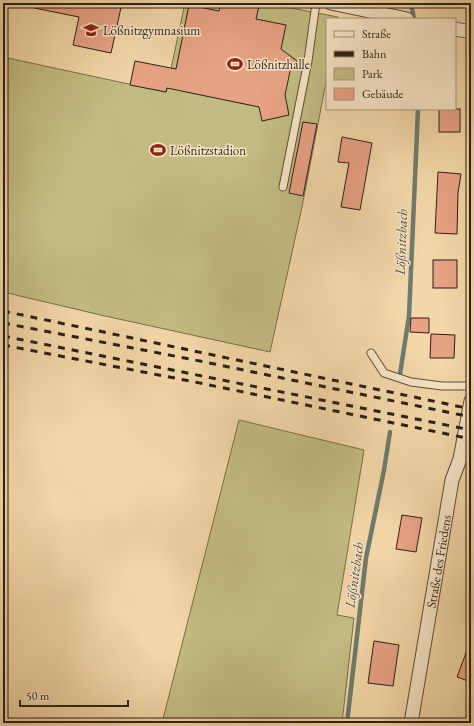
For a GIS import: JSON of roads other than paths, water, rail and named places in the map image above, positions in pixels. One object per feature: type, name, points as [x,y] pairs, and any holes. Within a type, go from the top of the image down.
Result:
[{"type":"street","points":[[331,3],[402,18]]},
{"type":"street","points":[[456,29],[471,32]]},
{"type":"street","name":"Straße des Friedens","points":[[411,723],[452,480],[460,459],[471,401]]},
{"type":"lane","points":[[283,187],[308,61],[316,3]]},
{"type":"lane","points":[[371,353],[384,373],[411,382],[442,386],[471,386]]},
{"type":"lane","points":[[462,449],[471,459]]},
{"type":"waterway","name":"Lößnitzbach","points":[[411,3],[414,18]]},
{"type":"waterway","name":"Lößnitzbach","points":[[400,374],[409,316],[418,110]]},
{"type":"waterway","name":"Lößnitzbach","points":[[347,723],[366,558],[384,470],[390,432]]},
{"type":"railway","points":[[3,311],[471,409]]},
{"type":"railway","points":[[3,323],[195,360],[471,417]]},
{"type":"railway","points":[[3,336],[471,430]]},
{"type":"railway","points":[[3,345],[190,381],[471,439]]},
{"type":"place","name":"Lößnitzgymnasium","points":[[91,30]]},
{"type":"place","name":"Lößnitzhalle","points":[[235,64]]},
{"type":"place","name":"Lößnitzstadion","points":[[158,150]]}]
